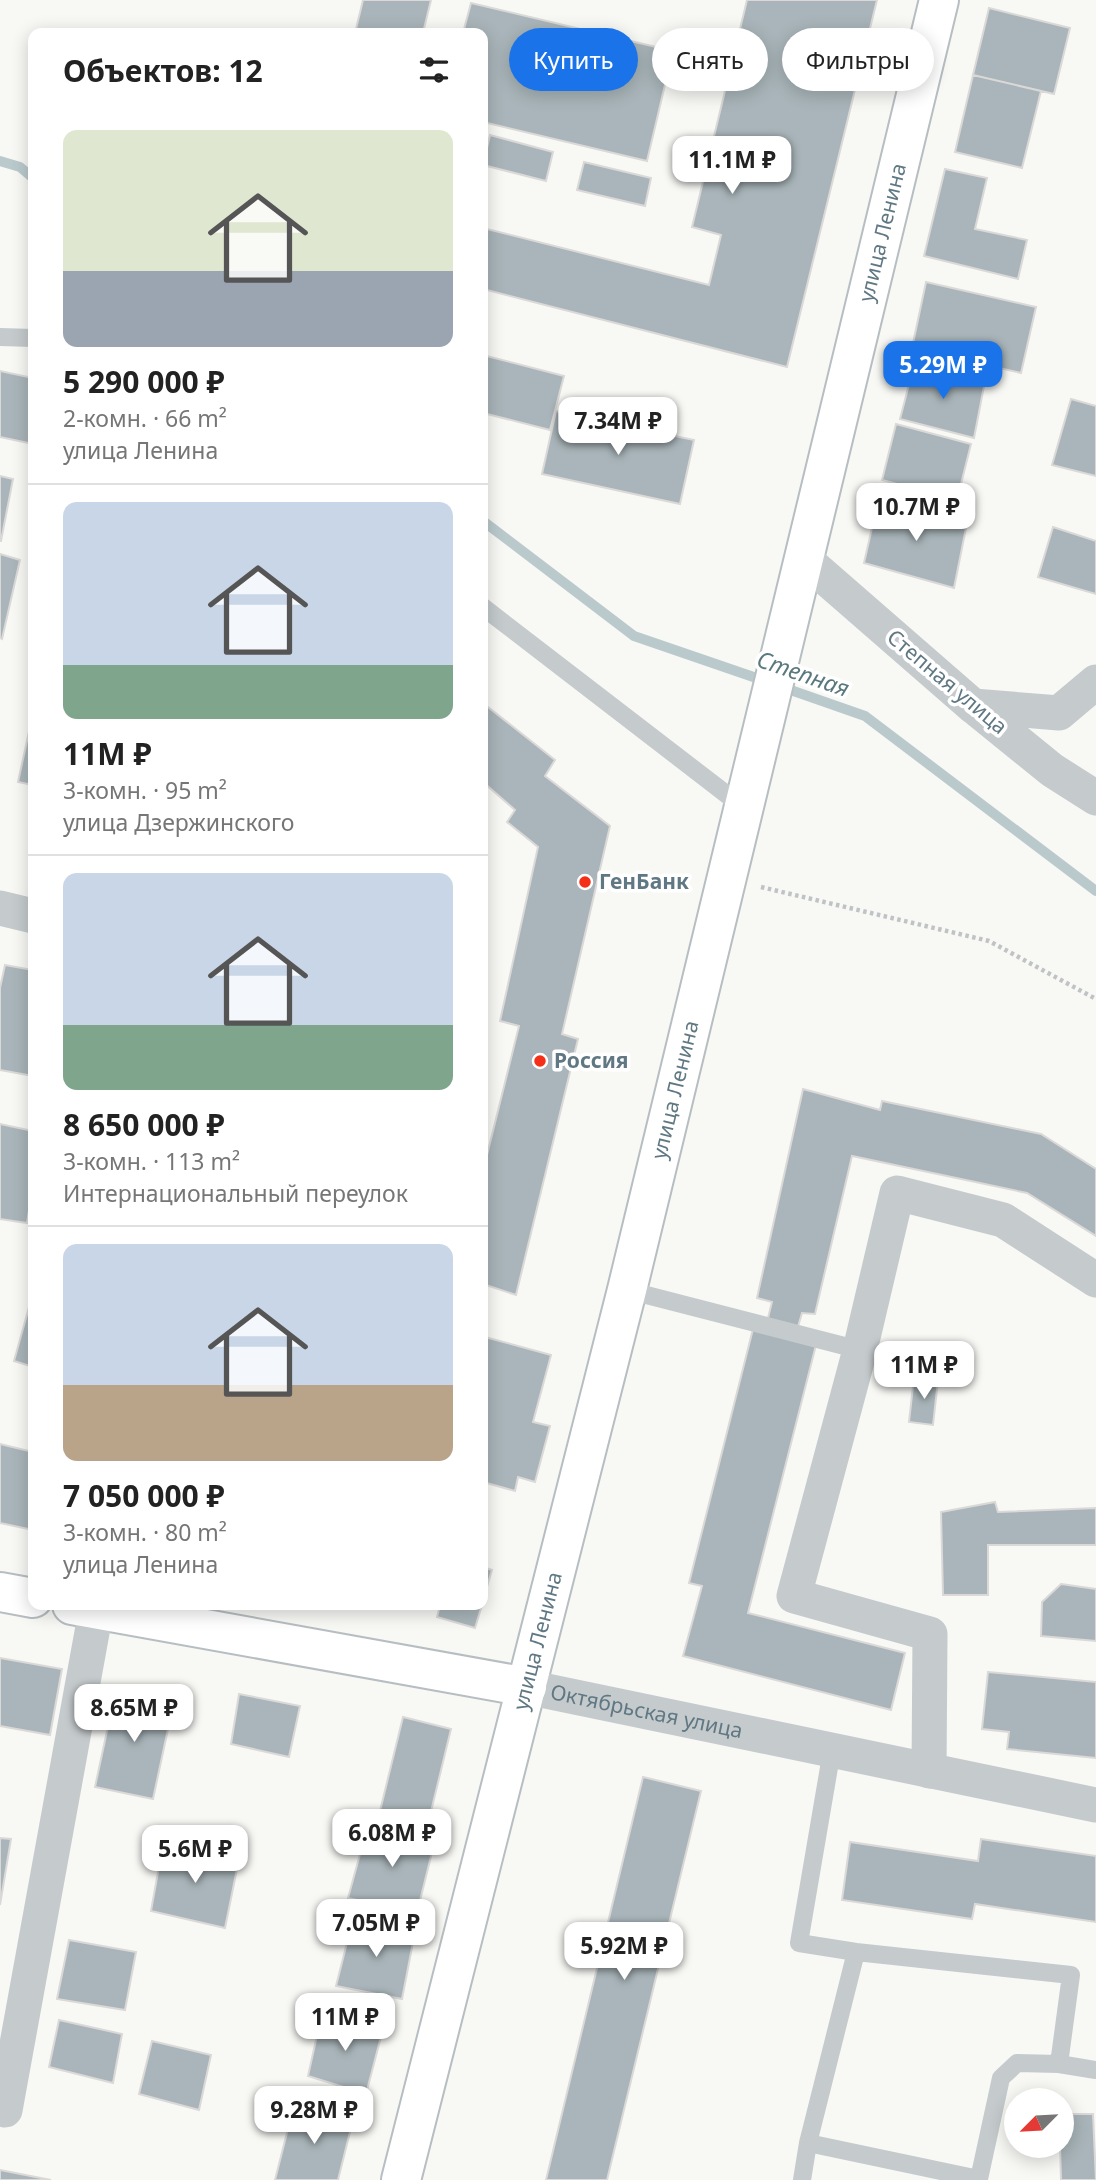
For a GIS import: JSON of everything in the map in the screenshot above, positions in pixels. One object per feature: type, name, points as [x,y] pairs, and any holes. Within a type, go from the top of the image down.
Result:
[{"type":"main road","name":"улица Ленина","points":[[401,2180],[627,1290],[939,0]]},
{"type":"main road","points":[[0,1592],[28,1597]]},
{"type":"main road","name":"Октябрьская улица","points":[[110,1610],[527,1687]]},
{"type":"street","name":"Степная улица","points":[[800,574],[1052,770],[1096,798]]},
{"type":"street","points":[[973,706],[1059,713],[1096,682]]},
{"type":"street","points":[[0,908],[28,915]]},
{"type":"street","points":[[929,1770],[930,1634],[794,1596],[860,1350],[897,1193],[1003,1220],[1096,1280]]},
{"type":"street","points":[[5,2110],[87,1610]]},
{"type":"street","name":"Октябрьская улица","points":[[527,1687],[1096,1805]]},
{"type":"lane","points":[[0,337],[28,338]]},
{"type":"lane","points":[[488,611],[743,807]]},
{"type":"lane","points":[[627,1290],[860,1350]]},
{"type":"lane","points":[[832,1750],[799,1943],[856,1952],[1071,1975],[1059,2064]]},
{"type":"lane","points":[[802,2180],[808,2143],[856,1952]]},
{"type":"lane","points":[[808,2143],[979,2179],[1001,2078],[1017,2063],[1059,2064],[1096,2070]]},
{"type":"path","points":[[726,879],[989,941],[1096,999]]},
{"type":"building","points":[[363,0],[431,0],[424,28],[356,28]]},
{"type":"building","points":[[747,0],[877,0],[870,28],[782,28],[782,91],[855,91],[787,367],[488,290],[488,229],[709,285],[721,235],[692,227],[725,91],[768,91],[768,28],[740,28]]},
{"type":"building","points":[[471,3],[576,28],[509,28],[509,91],[638,91],[638,43],[652,46],[652,91],[664,91],[647,161],[488,123],[488,28],[464,28]]},
{"type":"building","points":[[989,8],[1070,28],[1054,94],[973,75]]},
{"type":"building","points":[[973,75],[1041,91],[1022,168],[955,152]]},
{"type":"building","points":[[490,135],[553,152],[546,181],[488,166]]},
{"type":"building","points":[[584,162],[651,178],[645,206],[577,190]]},
{"type":"building","points":[[945,169],[987,178],[975,229],[1027,240],[1018,279],[924,256]]},
{"type":"building","points":[[926,282],[1036,307],[1021,373],[912,348]]},
{"type":"building","points":[[488,356],[564,376],[550,430],[488,414]]},
{"type":"building","points":[[914,365],[985,381],[974,438],[900,419]]},
{"type":"building","points":[[0,371],[28,377],[28,443],[0,437]]},
{"type":"building","points":[[1071,399],[1096,406],[1096,476],[1052,465]]},
{"type":"building","points":[[556,411],[694,440],[680,504],[542,474]]},
{"type":"building","points":[[896,424],[971,444],[957,500],[882,480]]},
{"type":"building","points":[[0,476],[13,479],[1,541],[0,541]]},
{"type":"building","points":[[879,497],[967,523],[954,588],[864,563]]},
{"type":"building","points":[[1053,527],[1096,541],[1096,594],[1038,577]]},
{"type":"building","points":[[0,554],[20,560],[2,639],[0,638]]},
{"type":"building","points":[[488,707],[555,760],[545,776],[610,826],[562,1034],[578,1039],[516,1295],[488,1286],[488,1151],[519,1026],[500,1021],[538,847],[507,822],[515,810],[488,786]]},
{"type":"building","points":[[28,736],[28,784],[18,782]]},
{"type":"building","points":[[5,965],[28,969],[28,1075],[0,1070],[0,988]]},
{"type":"building","points":[[803,1089],[880,1110],[882,1101],[1041,1134],[1096,1169],[1096,1236],[1027,1193],[852,1156],[815,1314],[802,1313],[797,1330],[767,1322],[772,1302],[757,1298]]},
{"type":"building","points":[[0,1124],[28,1130],[28,1217],[27,1223],[0,1219]]},
{"type":"building","points":[[28,1311],[28,1365],[14,1361]]},
{"type":"building","points":[[754,1325],[817,1341],[748,1613],[905,1653],[891,1710],[683,1656],[702,1586],[689,1583]]},
{"type":"building","points":[[488,1338],[551,1355],[533,1422],[550,1426],[535,1482],[518,1477],[515,1491],[488,1483]]},
{"type":"building","points":[[914,1377],[938,1380],[933,1425],[909,1422]]},
{"type":"building","points":[[0,1444],[28,1451],[28,1529],[0,1523]]},
{"type":"building","points":[[995,1502],[998,1512],[1096,1508],[1096,1545],[988,1545],[988,1595],[943,1595],[941,1512]]},
{"type":"building","points":[[1061,1584],[1096,1589],[1096,1641],[1041,1636],[1042,1602]]},
{"type":"building","points":[[439,1610],[480,1610],[475,1628],[437,1617]]},
{"type":"building","points":[[0,1658],[62,1669],[50,1735],[0,1726]]},
{"type":"building","points":[[988,1672],[1096,1682],[1096,1758],[1007,1749],[1009,1732],[982,1729]]},
{"type":"building","points":[[116,1689],[174,1701],[153,1799],[95,1787]]},
{"type":"building","points":[[239,1694],[300,1706],[289,1757],[231,1744]]},
{"type":"building","points":[[403,1717],[451,1729],[427,1828],[379,1815]]},
{"type":"building","points":[[643,1777],[701,1791],[607,2180],[546,2180]]},
{"type":"building","points":[[368,1825],[435,1840],[417,1913],[348,1898]]},
{"type":"building","points":[[0,1838],[11,1839],[0,1905]]},
{"type":"building","points":[[981,1839],[1096,1856],[1096,1922],[975,1904],[972,1919],[842,1900],[850,1842],[978,1861]]},
{"type":"building","points":[[163,1844],[239,1859],[225,1928],[151,1911]]},
{"type":"building","points":[[353,1919],[415,1932],[402,1999],[336,1986]]},
{"type":"building","points":[[69,1940],[136,1952],[125,2010],[57,1999]]},
{"type":"building","points":[[322,2013],[383,2029],[366,2094],[308,2076]]},
{"type":"building","points":[[59,2020],[122,2034],[113,2083],[49,2067]]},
{"type":"building","points":[[152,2041],[211,2055],[199,2110],[139,2094]]},
{"type":"building","points":[[294,2105],[353,2120],[338,2180],[275,2180]]},
{"type":"building","points":[[1074,2114],[1093,2114],[1096,2180],[1061,2180],[1060,2158],[1074,2158]]},
{"type":"building","points":[[0,2170],[51,2180],[0,2180]]},
{"type":"waterway","name":"Степная","points":[[0,161],[20,167],[28,174]]},
{"type":"waterway","name":"Степная","points":[[488,525],[634,636],[768,682]]},
{"type":"waterway","name":"Степная","points":[[782,687],[865,716],[1096,891]]},
{"type":"place","name":"ГенБанк","points":[[585,882]]},
{"type":"place","name":"Россия","points":[[540,1061]]}]
